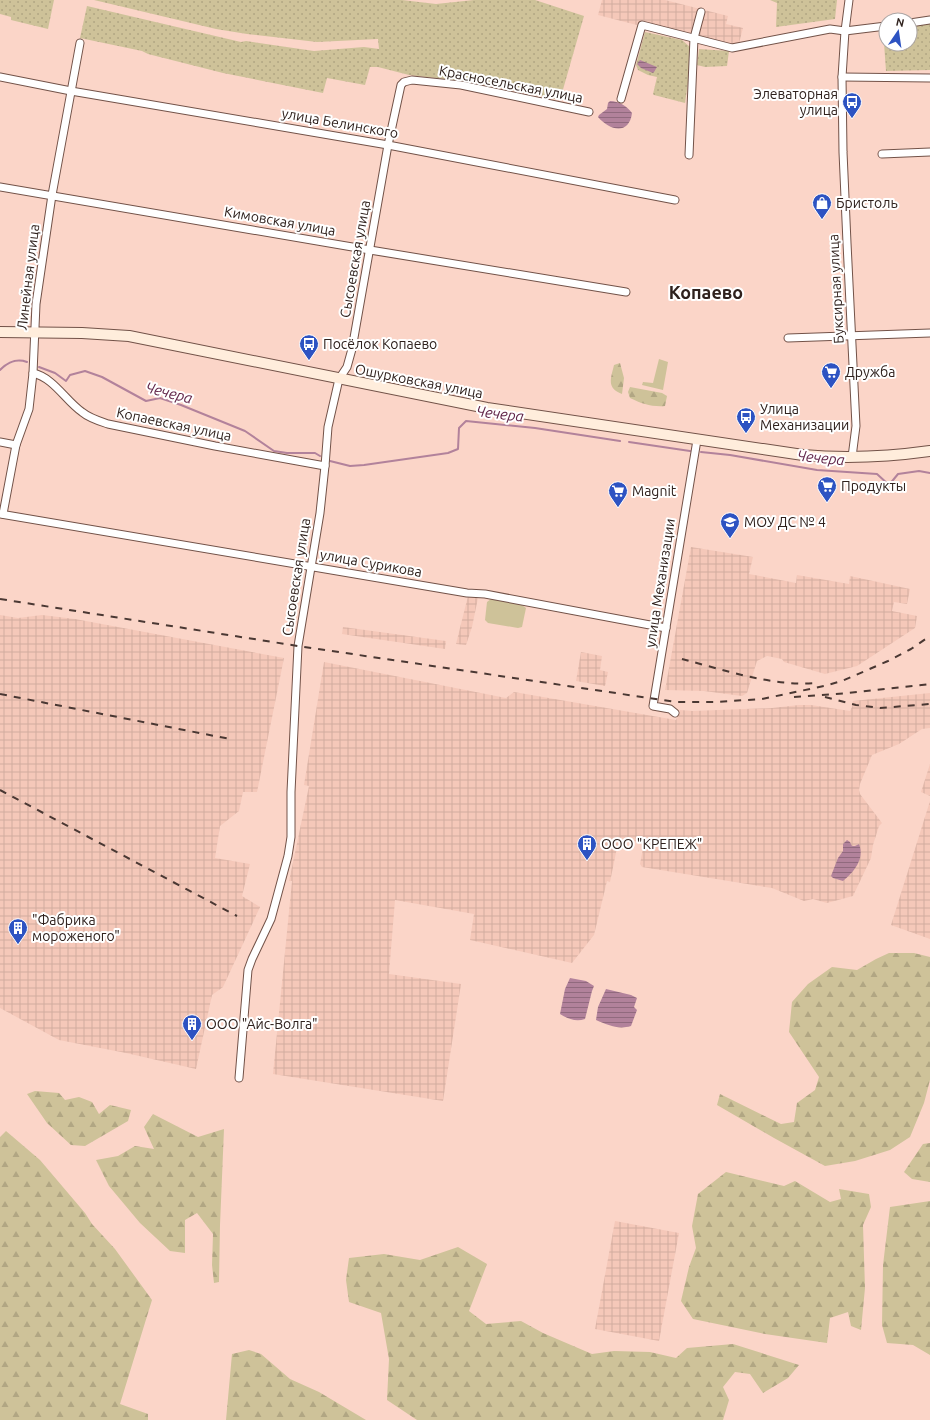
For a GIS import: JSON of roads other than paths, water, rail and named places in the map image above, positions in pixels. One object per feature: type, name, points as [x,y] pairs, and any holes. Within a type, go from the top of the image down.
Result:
[{"type":"street","name":"Буксирная улица","points":[[849,0],[842,77],[843,152],[856,426],[852,457]]},
{"type":"street","points":[[689,155],[694,38],[701,12]]},
{"type":"street","points":[[918,22],[930,20]]},
{"type":"street","points":[[621,99],[642,25],[732,48],[830,29],[845,31],[878,27]]},
{"type":"street","name":"Линейная улица","points":[[2,514],[16,445],[29,409],[33,373],[36,304],[52,195],[80,43]]},
{"type":"street","name":"улица Белинского","points":[[0,77],[71,91],[388,145],[675,200]]},
{"type":"street","points":[[842,77],[930,78]]},
{"type":"street","name":"Красносельская улица","points":[[404,82],[412,80],[460,85],[589,112]]},
{"type":"street","name":"Сысоевская улица","points":[[239,1078],[248,970],[271,919],[288,856],[291,836],[296,664],[310,566],[320,513],[328,427],[339,379],[347,367],[350,355],[388,145],[400,88],[404,82]]},
{"type":"street","points":[[882,154],[930,152]]},
{"type":"street","name":"Кимовская улица","points":[[0,187],[626,292]]},
{"type":"street","name":"Ошурковская улица","points":[[0,332],[94,333],[129,336],[487,408],[826,458],[900,455],[930,451]]},
{"type":"street","points":[[788,338],[930,333]]},
{"type":"street","name":"Копаевская улица","points":[[33,373],[48,380],[82,412],[94,419],[108,424],[215,446],[325,466]]},
{"type":"street","name":"улица Механизации","points":[[675,713],[670,709],[653,706],[697,440]]},
{"type":"street","points":[[0,442],[16,445]]},
{"type":"street","name":"улица Сурикова","points":[[2,514],[467,593],[485,594],[666,628]]},
{"type":"waterway","name":"Чечера","points":[[0,370],[12,362],[19,360],[27,362]]},
{"type":"waterway","name":"Чечера","points":[[39,367],[55,373],[66,381],[70,375],[85,371],[102,377],[146,401],[160,398],[245,431],[274,451],[287,453],[315,453],[320,456]]},
{"type":"waterway","name":"Чечера","points":[[330,461],[350,466],[448,453],[458,449],[459,428],[466,421],[535,428],[620,441]]},
{"type":"waterway","name":"Чечера","points":[[629,442],[690,451]]},
{"type":"waterway","name":"Чечера","points":[[701,452],[730,455],[817,470],[877,474],[889,485],[898,474],[919,471],[930,473]]},
{"type":"railway","points":[[0,599],[298,646],[676,702],[715,702],[762,699],[824,686],[842,681],[888,661],[911,649],[930,636]]},
{"type":"railway","points":[[682,659],[749,677],[801,684],[817,683]]},
{"type":"railway","points":[[794,697],[930,684]]},
{"type":"railway","points":[[0,694],[230,739]]},
{"type":"railway","points":[[825,697],[856,705],[880,708],[930,704]]},
{"type":"railway","points":[[0,790],[237,916]]},
{"type":"place","name":"Элеваторная улица","points":[[852,119]]},
{"type":"place","name":"Бристоль","points":[[822,220]]},
{"type":"place","name":"Посёлок Копаево","points":[[309,361]]},
{"type":"place","name":"Дружба","points":[[831,389]]},
{"type":"place","name":"Улица Механизации","points":[[746,434]]},
{"type":"place","name":"Продукты","points":[[827,503]]},
{"type":"place","name":"Magnit","points":[[618,508]]},
{"type":"place","name":"МОУ ДС № 4","points":[[730,539]]},
{"type":"place","name":"ООО \"КРЕПЕЖ\"","points":[[587,861]]},
{"type":"place","name":"\"Фабрика мороженого\"","points":[[18,945]]},
{"type":"place","name":"ООО \"Айс-Волга\"","points":[[192,1041]]},
{"type":"district","name":"Копаево","points":[[706,293]]}]
